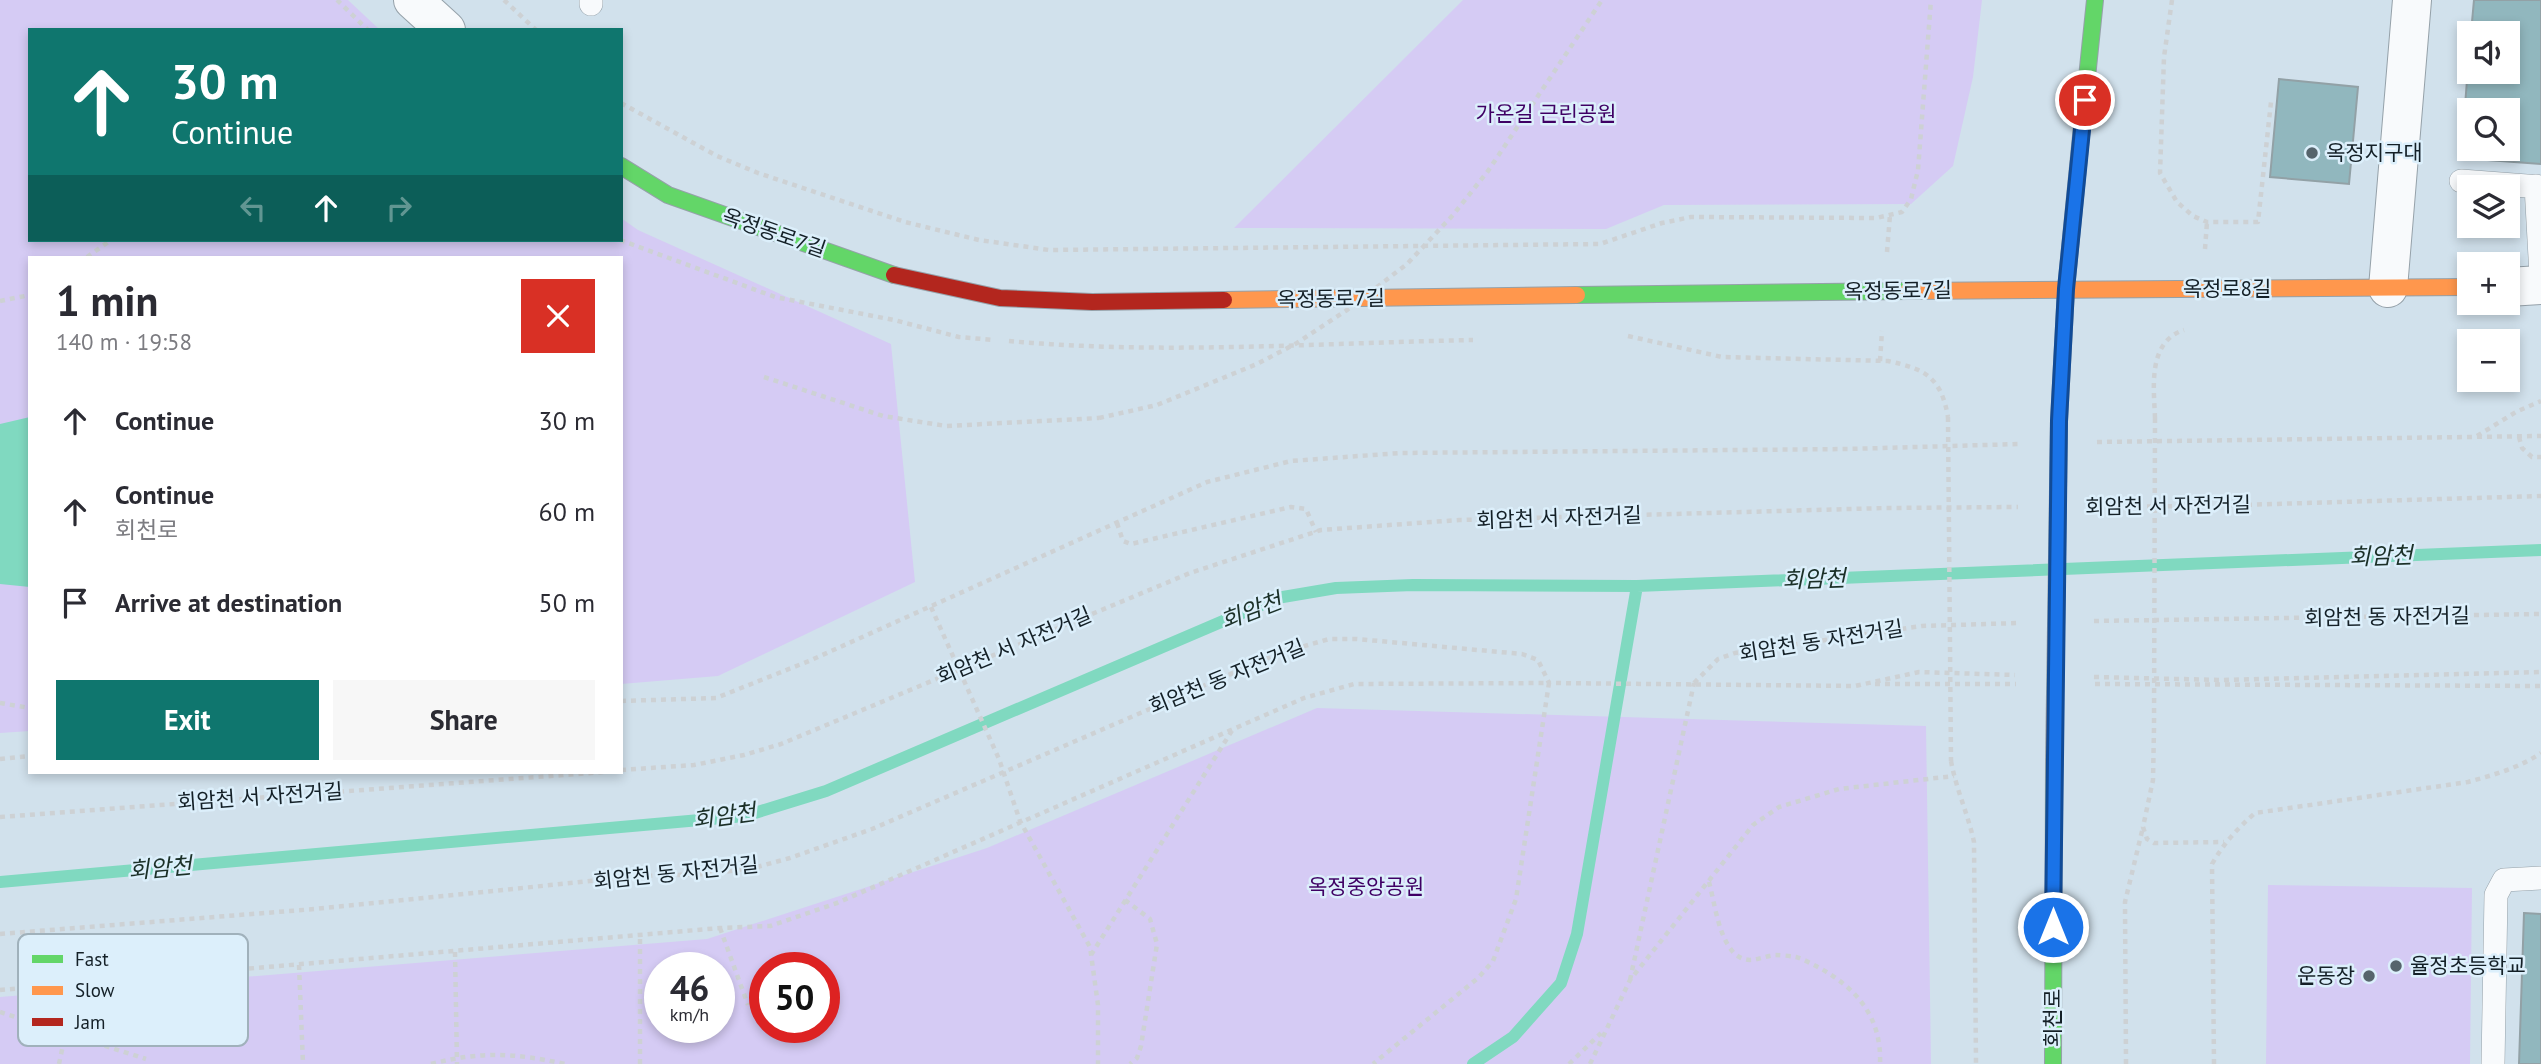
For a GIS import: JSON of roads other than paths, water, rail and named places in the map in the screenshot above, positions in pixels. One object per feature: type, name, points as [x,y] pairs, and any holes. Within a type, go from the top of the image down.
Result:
[{"type":"street","points":[[413,0],[444,28]]},
{"type":"street","points":[[2066,289],[2095,0]]},
{"type":"street","points":[[2388,288],[2412,0]]},
{"type":"street","name":"옥정동로7길","points":[[623,167],[668,195],[730,219],[893,275],[1000,298],[1092,302],[2066,289]]},
{"type":"street","points":[[2520,286],[2541,285]]},
{"type":"street","name":"옥정로8길","points":[[2066,289],[2457,287]]},
{"type":"street","name":"회천로","points":[[2053,1064],[2059,421],[2066,289]]},
{"type":"lane","points":[[2520,186],[2538,187],[2541,275]]},
{"type":"lane","points":[[2493,1064],[2496,895],[2504,880],[2541,878]]},
{"type":"waterway","name":"회암천","points":[[0,882],[745,816],[826,791],[1277,598],[1336,588],[1413,585],[1637,586],[2541,550]]},
{"type":"waterway","points":[[1473,1064],[1513,1037],[1561,983],[1577,934],[1637,586]]},
{"type":"place","name":"옥정지구대","points":[[2312,153]]},
{"type":"place","name":"율정초등학교","points":[[2396,966]]},
{"type":"place","name":"운동장","points":[[2369,976]]},
{"type":"park label","name":"가온길 근린공원","points":[[1546,114]]},
{"type":"park label","name":"옥정중앙공원","points":[[1366,887]]}]
